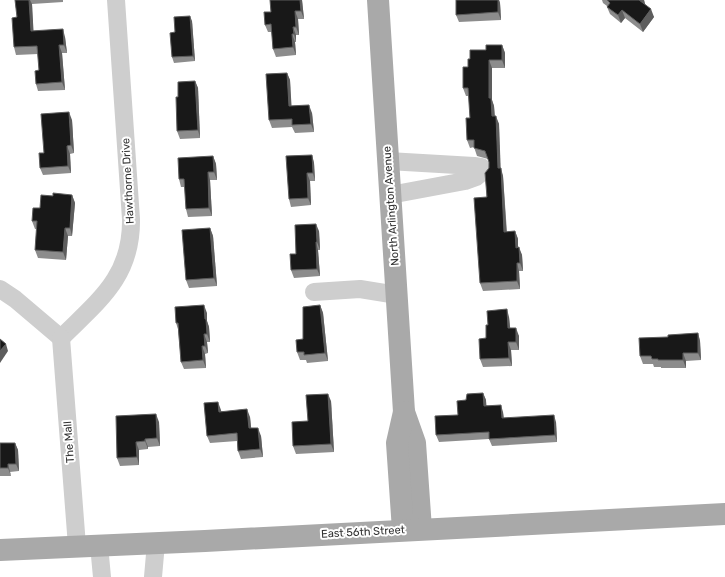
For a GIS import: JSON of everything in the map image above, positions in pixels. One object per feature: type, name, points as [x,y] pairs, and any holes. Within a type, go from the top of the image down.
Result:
[{"type":"main road","name":"North Arlington Avenue","points":[[378,0],[404,412],[397,443],[412,530]]},
{"type":"main road","name":"East 56th Street","points":[[0,550],[725,514]]},
{"type":"street","name":"Hawthorne Drive","points":[[61,338],[106,293],[114,282],[123,265],[130,239],[131,219],[116,0]]},
{"type":"street","points":[[388,161],[474,166],[480,167],[482,172],[476,177],[465,180],[390,195]]},
{"type":"street","points":[[0,289],[15,299],[61,338]]},
{"type":"street","points":[[314,292],[360,289],[397,295]]},
{"type":"street","name":"The Mall","points":[[61,338],[77,546]]},
{"type":"street","points":[[153,577],[156,543]]},
{"type":"street","points":[[99,545],[102,577]]},
{"type":"building","points":[[15,0],[29,0],[31,31],[63,29],[64,45],[59,45],[62,82],[36,84],[35,71],[39,70],[37,46],[14,47],[12,18],[17,17]]},
{"type":"building","points":[[270,0],[300,0],[301,11],[295,11],[296,27],[293,27],[293,47],[273,49],[271,24],[265,25],[264,12],[271,12]]},
{"type":"building","points":[[456,0],[498,0],[498,12],[456,15]]},
{"type":"building","points":[[607,0],[639,0],[651,9],[640,24],[622,10],[618,15],[607,7],[610,3]]},
{"type":"building","points":[[190,16],[193,56],[172,57],[170,33],[175,32],[174,17]]},
{"type":"building","points":[[486,45],[502,45],[502,60],[489,60],[489,98],[491,98],[492,116],[496,116],[498,168],[501,168],[504,232],[515,231],[516,248],[519,247],[520,263],[517,263],[517,281],[480,283],[474,198],[487,197],[485,173],[489,168],[489,162],[485,151],[474,148],[474,140],[467,140],[466,118],[470,118],[468,88],[463,88],[463,67],[468,67],[470,50],[486,50]]},
{"type":"building","points":[[287,73],[289,106],[309,105],[311,124],[292,125],[292,119],[269,120],[266,74]]},
{"type":"building","points":[[195,81],[198,130],[177,131],[176,97],[178,97],[178,82]]},
{"type":"building","points":[[69,112],[71,145],[67,146],[68,166],[40,168],[39,153],[44,153],[41,114]]},
{"type":"building","points":[[312,155],[313,173],[307,173],[308,198],[289,199],[286,156]]},
{"type":"building","points":[[213,156],[214,172],[208,172],[209,208],[186,209],[184,179],[179,179],[178,158]]},
{"type":"building","points":[[53,193],[72,195],[70,228],[65,228],[63,252],[35,250],[37,221],[32,221],[33,208],[40,208],[41,195],[53,196]]},
{"type":"building","points":[[316,224],[317,269],[291,270],[290,254],[296,254],[295,225]]},
{"type":"building","points":[[210,228],[214,278],[186,280],[182,230]]},
{"type":"building","points":[[204,305],[207,334],[204,334],[205,346],[202,346],[203,360],[181,362],[178,323],[176,323],[175,307]]},
{"type":"building","points":[[320,305],[325,353],[304,355],[304,352],[297,352],[296,340],[303,339],[303,307]]},
{"type":"building","points":[[507,309],[508,328],[516,328],[516,342],[508,342],[509,358],[480,359],[479,339],[486,338],[486,325],[488,325],[487,311]]},
{"type":"building","points":[[698,333],[698,353],[683,353],[683,360],[658,360],[652,359],[651,356],[640,356],[639,338],[668,337],[668,335]]},
{"type":"building","points":[[0,339],[6,344],[0,351]]},
{"type":"building","points":[[483,393],[484,406],[501,405],[502,418],[554,415],[555,435],[489,439],[489,432],[436,435],[435,416],[458,415],[457,401],[466,400],[467,394]]},
{"type":"building","points":[[328,394],[331,444],[293,446],[292,422],[308,421],[306,395]]},
{"type":"building","points":[[218,402],[219,412],[247,409],[249,428],[258,428],[260,449],[238,451],[237,433],[207,436],[204,403]]},
{"type":"building","points":[[156,414],[157,438],[145,439],[145,441],[136,442],[137,457],[117,458],[116,416]]},
{"type":"building","points":[[0,443],[15,443],[16,464],[8,464],[8,468],[0,468]]}]
